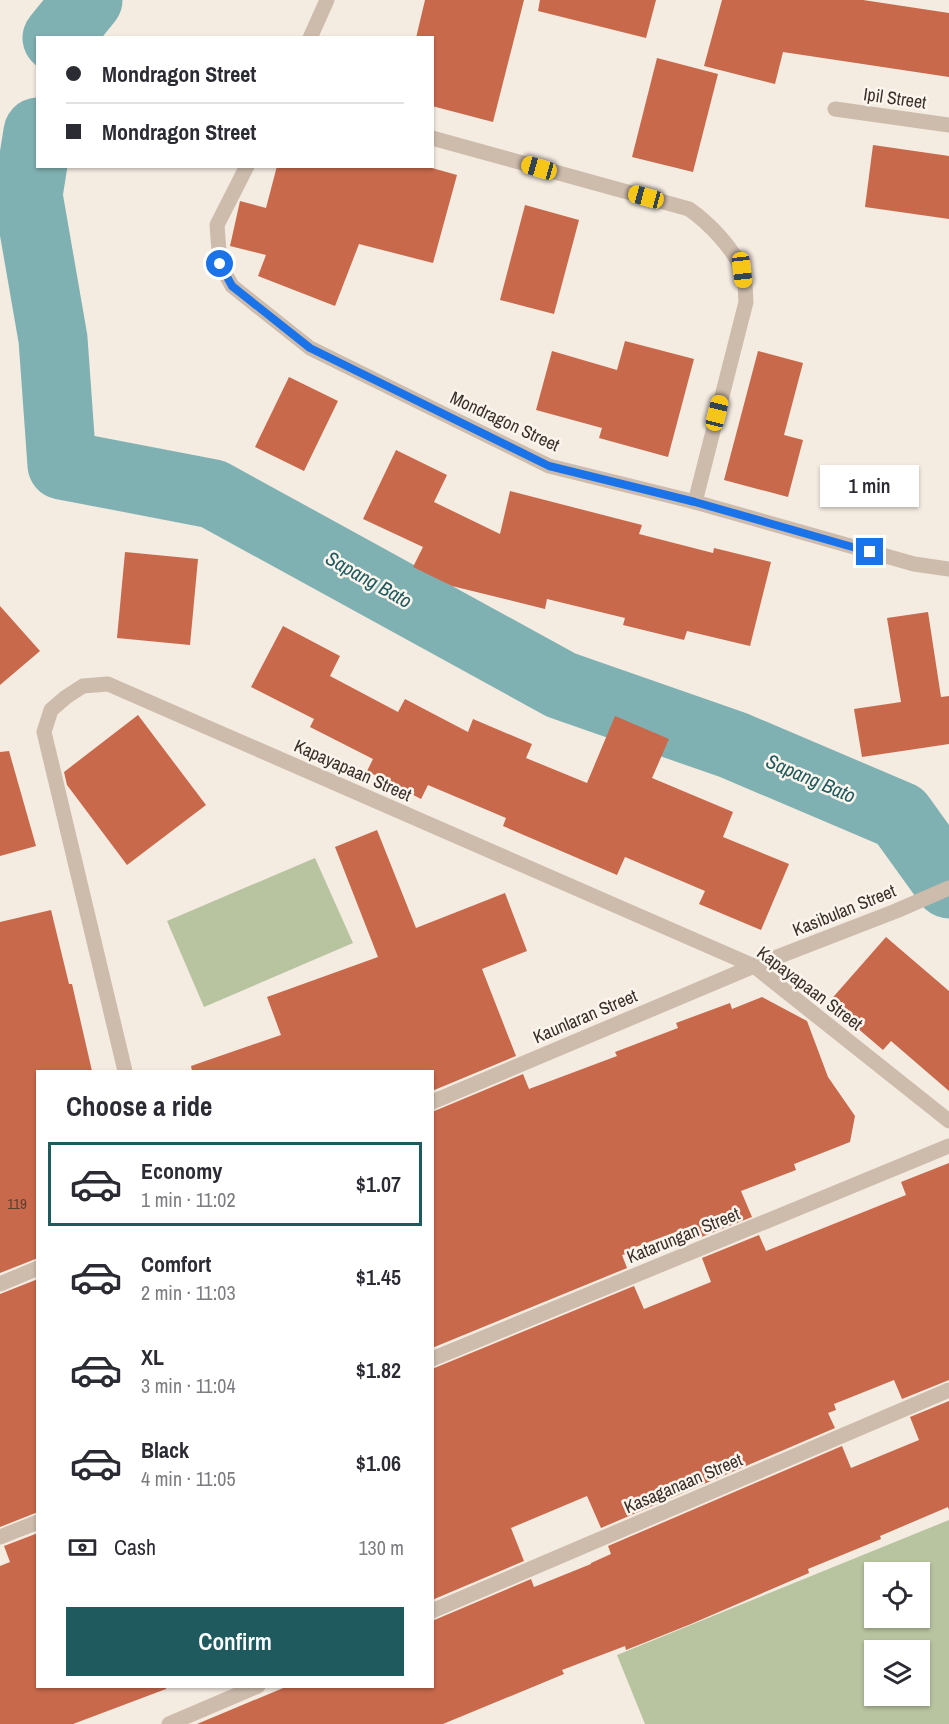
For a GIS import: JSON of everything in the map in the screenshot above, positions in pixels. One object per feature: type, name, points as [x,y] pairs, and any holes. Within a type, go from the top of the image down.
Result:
[{"type":"street","points":[[311,36],[327,0]]},
{"type":"street","name":"Ipil Street","points":[[835,109],[949,125]]},
{"type":"street","points":[[434,139],[689,209],[702,218],[725,244],[742,270],[746,302],[695,502]]},
{"type":"street","name":"Mondragon Street","points":[[246,168],[217,225],[220,264],[232,286],[310,348],[549,466],[695,502],[914,564],[949,569]]},
{"type":"street","name":"Kapayapaan Street","points":[[125,1070],[44,732],[51,710],[83,686],[108,684],[754,966],[949,1121]]},
{"type":"street","name":"Kasibulan Street","points":[[754,966],[949,888]]},
{"type":"street","name":"Kaunlaran Street","points":[[434,1101],[754,966]]},
{"type":"street","name":"Katarungan Street","points":[[434,1358],[949,1146]]},
{"type":"street","points":[[0,1284],[36,1269]]},
{"type":"street","name":"Kasaganaan Street","points":[[434,1610],[949,1390]]},
{"type":"street","points":[[0,1537],[36,1523]]},
{"type":"street","points":[[169,1724],[253,1688]]},
{"type":"green space","points":[[315,858],[353,943],[204,1007],[167,921]]},
{"type":"green space","points":[[949,1520],[949,1724],[645,1724],[617,1655]]},
{"type":"building","points":[[425,0],[524,0],[493,122],[434,107],[434,36],[416,36]]},
{"type":"building","points":[[540,0],[656,0],[646,38],[538,11]]},
{"type":"building","points":[[722,0],[863,0],[949,13],[949,77],[783,52],[775,84],[704,66]]},
{"type":"building","points":[[657,58],[718,74],[693,172],[632,157]]},
{"type":"building","points":[[873,145],[949,156],[949,219],[865,207]]},
{"type":"building","points":[[276,168],[432,168],[457,175],[433,263],[359,244],[335,306],[258,276],[266,255],[230,246],[240,201],[266,208]]},
{"type":"building","points":[[525,205],[579,220],[554,314],[500,300]]},
{"type":"building","points":[[625,341],[694,359],[668,457],[599,438],[602,428],[536,410],[552,351],[617,370]]},
{"type":"building","points":[[758,351],[803,363],[784,435],[803,440],[788,497],[724,480]]},
{"type":"building","points":[[289,377],[338,401],[304,471],[255,447]]},
{"type":"building","points":[[396,450],[447,475],[434,502],[500,534],[510,491],[642,525],[639,534],[713,553],[714,548],[771,562],[750,646],[687,631],[684,640],[623,625],[625,618],[547,599],[545,609],[452,586],[413,567],[423,547],[363,519]]},
{"type":"building","points":[[125,552],[198,559],[190,645],[117,638]]},
{"type":"building","points":[[0,606],[40,651],[0,685]]},
{"type":"building","points":[[928,612],[941,697],[949,696],[949,744],[862,757],[854,709],[901,702],[887,618]]},
{"type":"building","points":[[283,626],[340,656],[330,676],[398,712],[405,699],[468,732],[473,719],[532,744],[526,758],[587,783],[615,716],[669,739],[652,778],[733,812],[723,837],[789,864],[761,930],[699,904],[705,891],[625,857],[617,875],[503,826],[506,818],[428,785],[421,799],[367,771],[373,759],[310,727],[314,719],[251,687]]},
{"type":"building","points":[[138,715],[206,805],[127,865],[67,785],[64,772]]},
{"type":"building","points":[[9,751],[36,846],[0,856],[0,752]]},
{"type":"building","points":[[377,830],[416,928],[505,893],[527,951],[482,969],[516,1056],[434,1090],[434,1070],[192,1070],[191,1066],[281,1035],[267,997],[378,957],[335,847]]},
{"type":"building","points":[[51,910],[69,984],[72,984],[92,1070],[36,1070],[36,1259],[0,1273],[0,922]]},
{"type":"building","points":[[886,937],[949,991],[949,1091],[891,1041],[883,1050],[828,1003]]},
{"type":"building","points":[[762,997],[807,1021],[828,1077],[855,1116],[850,1142],[794,1164],[796,1170],[741,1191],[752,1217],[694,1240],[689,1227],[625,1251],[626,1254],[622,1255],[627,1268],[434,1347],[434,1111],[523,1074],[529,1089],[617,1056],[615,1052],[678,1028],[676,1023],[730,1003],[732,1009]]},
{"type":"building","points":[[949,1163],[949,1380],[902,1399],[894,1380],[834,1404],[836,1410],[828,1413],[835,1428],[601,1528],[587,1496],[511,1528],[524,1561],[434,1599],[434,1368],[634,1286],[644,1309],[711,1282],[702,1258],[759,1235],[766,1251],[906,1195],[901,1182]]},
{"type":"building","points":[[36,1280],[36,1513],[0,1527],[0,1294]]},
{"type":"building","points":[[949,1401],[949,1510],[948,1507],[880,1536],[881,1539],[808,1569],[809,1573],[691,1624],[626,1650],[625,1646],[562,1670],[564,1674],[443,1724],[197,1724],[283,1688],[434,1688],[434,1620],[531,1579],[534,1587],[591,1564],[611,1554],[608,1546],[842,1446],[851,1468],[919,1440],[910,1417]]},
{"type":"building","points":[[36,1534],[36,1688],[166,1689],[73,1724],[0,1724],[0,1566],[10,1562],[4,1546]]},
{"type":"waterway","name":"Sapang Bato","points":[[59,36],[88,0]]},
{"type":"waterway","name":"Sapang Bato","points":[[36,145],[28,195],[53,339],[62,465],[213,494],[561,685],[733,745],[900,816],[949,884]]},
{"type":"route","points":[[220,264],[232,286],[310,348],[549,466],[695,502],[870,552]]}]
